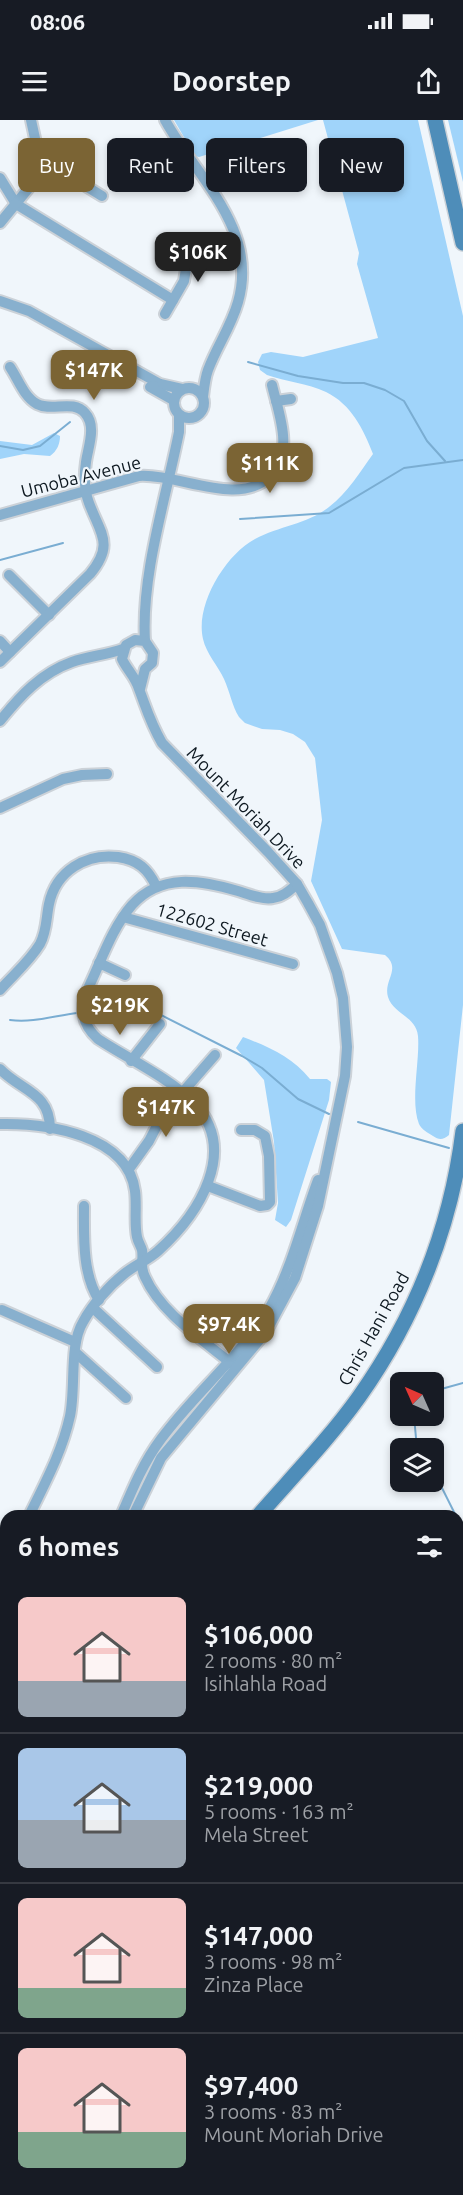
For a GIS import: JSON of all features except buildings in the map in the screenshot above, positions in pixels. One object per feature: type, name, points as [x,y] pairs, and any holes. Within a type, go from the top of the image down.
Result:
[{"type":"main road","points":[[435,120],[463,243]]},
{"type":"main road","name":"Chris Hani Road","points":[[263,1510],[358,1399],[409,1314],[439,1240],[457,1171],[463,1131]]},
{"type":"street","points":[[31,120],[35,138]]},
{"type":"street","name":"Mount Moriah Drive","points":[[140,689],[145,669],[153,658],[152,648],[140,640],[150,570],[179,432],[183,417],[197,416],[204,408],[203,397],[208,370],[233,321],[240,298],[242,276],[241,254],[234,227],[221,202],[165,120]]},
{"type":"street","points":[[0,178],[16,204],[174,300]]},
{"type":"street","points":[[0,224],[26,192]]},
{"type":"street","points":[[95,192],[102,196]]},
{"type":"street","points":[[165,314],[187,274],[188,256]]},
{"type":"street","points":[[0,301],[29,311],[160,384],[196,389],[203,397]]},
{"type":"street","points":[[0,662],[90,574],[101,559],[104,543],[86,490],[85,472],[92,432],[88,417],[74,407],[39,405],[26,393],[10,367]]},
{"type":"street","name":"Mount Moriah Drive","points":[[173,400],[184,388],[208,370]]},
{"type":"street","points":[[160,384],[150,387],[173,400],[175,410],[183,417]]},
{"type":"street","name":"Umoba Avenue","points":[[0,515],[139,476],[170,478],[234,490],[247,489],[267,479],[276,470],[284,448],[272,385]]},
{"type":"street","points":[[276,401],[291,399]]},
{"type":"street","points":[[9,575],[49,615]]},
{"type":"street","points":[[0,721],[27,690],[41,678],[72,662],[123,650],[140,640]]},
{"type":"street","points":[[0,642],[10,652]]},
{"type":"street","name":"Mount Moriah Drive","points":[[123,650],[128,667],[140,689],[149,721],[162,743],[297,884],[320,925],[330,950],[343,998],[347,1047],[345,1076],[315,1216],[295,1278],[266,1332],[232,1365],[152,1453],[124,1510]]},
{"type":"street","points":[[104,656],[128,667],[145,669]]},
{"type":"street","points":[[0,808],[63,779],[106,774]]},
{"type":"street","points":[[0,990],[36,950],[44,937],[52,894],[60,879],[75,865],[99,857],[131,860],[147,870],[156,886]]},
{"type":"street","points":[[32,1510],[55,1464],[70,1416],[74,1388],[75,1347],[81,1325],[96,1304],[126,1273],[140,1265],[166,1243],[208,1186],[215,1154],[212,1133],[202,1113],[179,1091],[98,1039],[88,1030],[82,1008],[85,995],[123,917],[140,897],[156,886],[184,880],[198,881],[273,898],[288,892],[297,884]]},
{"type":"street","name":"122602 Street","points":[[123,917],[293,964]]},
{"type":"street","points":[[99,963],[125,975]]},
{"type":"street","points":[[131,1061],[160,1024]]},
{"type":"street","points":[[129,1169],[179,1091],[215,1055]]},
{"type":"street","points":[[0,1069],[44,1103],[50,1117],[50,1129]]},
{"type":"street","points":[[0,1124],[21,1124],[50,1129],[100,1142],[120,1156],[129,1169],[135,1189],[137,1238],[142,1251],[140,1265],[151,1288],[192,1331],[232,1365]]},
{"type":"street","points":[[208,1186],[260,1206],[270,1202],[269,1156],[265,1136],[255,1130],[241,1130]]},
{"type":"street","points":[[84,1206],[87,1264],[96,1304],[157,1367]]},
{"type":"street","points":[[2,1310],[75,1347],[126,1398]]},
{"type":"street","name":"Mount Moriah Drive","points":[[136,1510],[161,1458],[232,1365]]},
{"type":"shaded area","points":[[174,120],[318,120],[260,138],[206,138],[206,155],[199,157],[194,154],[194,138],[184,138]]},
{"type":"shaded area","points":[[323,120],[418,120],[463,316],[463,1005],[449,1135],[441,1139],[421,1128],[416,1115],[418,1036],[413,1024],[391,1003],[388,997],[387,991],[392,970],[390,960],[385,955],[342,949],[311,881],[322,820],[315,758],[305,742],[293,734],[280,730],[262,729],[245,723],[239,717],[224,679],[203,639],[202,626],[208,597],[223,569],[233,557],[255,539],[321,513],[348,488],[373,454],[355,418],[343,403],[326,392],[267,375],[260,370],[258,362],[262,354],[271,352],[303,357],[378,338],[357,264],[359,253],[342,192],[404,192],[404,138],[328,138]]},
{"type":"shaded area","points":[[448,120],[463,120],[463,182]]},
{"type":"shaded area","points":[[54,433],[60,436],[59,442],[56,450],[50,456],[24,454],[0,459],[0,441],[32,445]]},
{"type":"shaded area","points":[[243,1037],[280,1054],[310,1079],[327,1079],[331,1082],[329,1100],[291,1220],[286,1227],[275,1220],[278,1203],[274,1142],[264,1080],[236,1048]]},
{"type":"waterway","points":[[248,362],[298,376],[343,383],[364,383],[385,390],[404,401],[427,441],[445,461]]},
{"type":"waterway","points":[[0,446],[23,450],[40,446],[70,422]]},
{"type":"waterway","points":[[240,519],[329,513],[404,468],[463,460]]},
{"type":"waterway","points":[[0,560],[63,543]]},
{"type":"waterway","points":[[90,1011],[111,1003],[128,1002],[155,1012],[242,1056],[262,1068],[298,1099],[329,1114]]},
{"type":"waterway","points":[[10,1020],[35,1020],[77,1013]]},
{"type":"waterway","points":[[358,1122],[449,1148]]},
{"type":"waterway","points":[[444,1388],[463,1383]]},
{"type":"waterway","points":[[415,1426],[416,1438]]},
{"type":"waterway","points":[[444,1492],[453,1510]]}]
